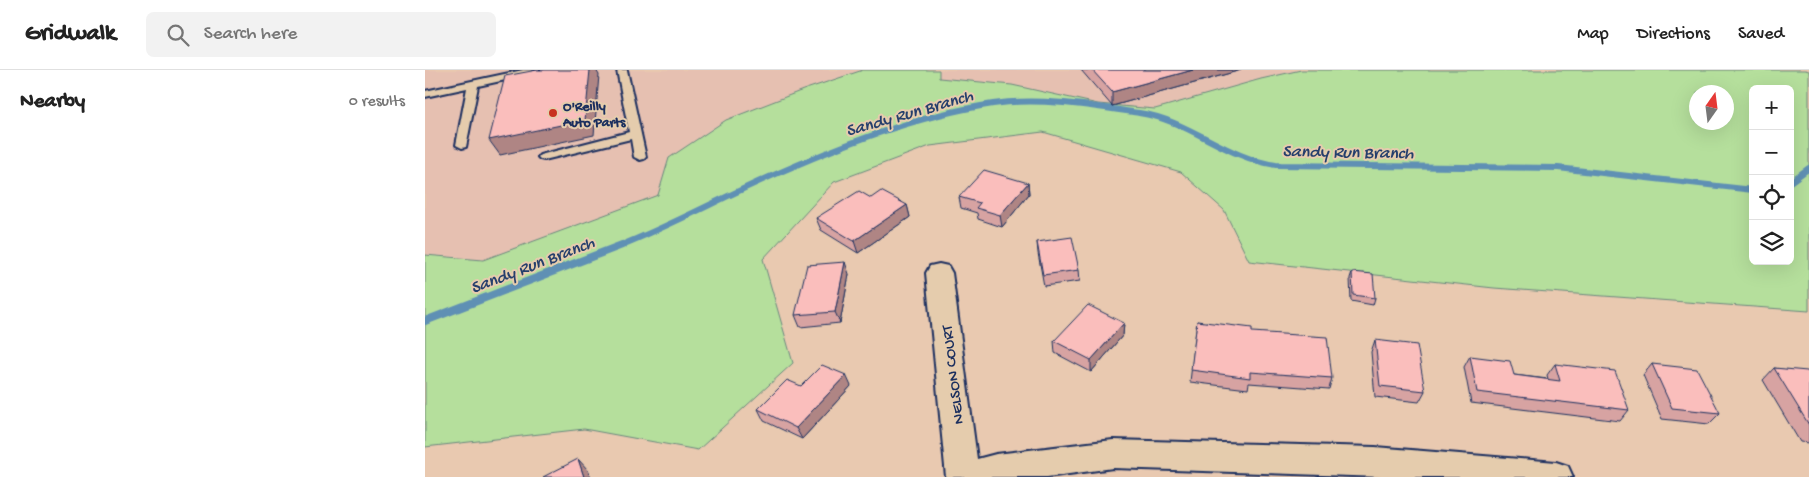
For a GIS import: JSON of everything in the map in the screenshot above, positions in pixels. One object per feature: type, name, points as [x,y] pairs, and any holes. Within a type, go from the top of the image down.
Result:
[{"type":"street","name":"NELSON COURT","points":[[939,273],[965,477]]},
{"type":"street","points":[[965,477],[997,469],[1113,454],[1375,462],[1556,477]]},
{"type":"lane","points":[[425,94],[537,70]]},
{"type":"lane","points":[[622,70],[640,157]]},
{"type":"lane","points":[[462,145],[473,84]]},
{"type":"lane","points":[[544,156],[635,134]]},
{"type":"shaded area","points":[[425,70],[863,70],[803,90],[726,120],[670,158],[658,195],[483,260],[425,255]]},
{"type":"shaded area","points":[[939,70],[1301,70],[1261,79],[1155,109],[1098,104],[1012,85],[939,78]]},
{"type":"green space","points":[[863,70],[939,70],[939,78],[1012,85],[1098,104],[1155,109],[1261,79],[1301,70],[1805,70],[1809,71],[1809,311],[1494,288],[1249,261],[1224,210],[1181,172],[1043,132],[930,146],[834,182],[763,259],[793,363],[698,450],[584,429],[425,447],[425,255],[483,260],[658,195],[669,158],[726,120],[803,90]]},
{"type":"building","name":"O'Reilly Auto Parts","points":[[537,70],[590,70],[585,120],[489,140],[505,76]]},
{"type":"building","points":[[1092,70],[1193,70],[1112,92]]},
{"type":"building","points":[[984,170],[1028,183],[1000,215],[976,208],[980,203],[959,197]]},
{"type":"building","points":[[859,191],[871,198],[881,191],[907,205],[854,241],[816,218]]},
{"type":"building","points":[[1072,237],[1079,270],[1043,275],[1037,242]]},
{"type":"building","points":[[845,262],[835,312],[795,315],[807,265]]},
{"type":"building","points":[[1352,272],[1373,274],[1375,298],[1353,295]]},
{"type":"building","points":[[1088,305],[1124,323],[1091,360],[1054,341]]},
{"type":"building","points":[[1197,321],[1252,328],[1252,332],[1327,337],[1332,378],[1250,372],[1250,378],[1191,370]]},
{"type":"building","points":[[1375,340],[1417,345],[1425,391],[1380,386]]},
{"type":"building","points":[[1470,356],[1510,361],[1514,375],[1560,381],[1555,364],[1615,371],[1629,410],[1477,392]]},
{"type":"building","points":[[1652,364],[1697,369],[1720,413],[1672,408]]},
{"type":"building","points":[[822,365],[846,375],[796,428],[758,409],[787,380],[801,386]]},
{"type":"building","points":[[1774,368],[1807,371],[1809,373],[1809,425]]},
{"type":"building","points":[[578,459],[584,477],[543,477]]},
{"type":"waterway","name":"Sandy Run Branch","points":[[619,246],[767,178],[877,133],[964,109],[1029,101],[1085,105],[1157,117],[1174,123],[1240,155],[1276,165],[1558,168],[1749,190]]},
{"type":"waterway","name":"Sandy Run Branch","points":[[1794,179],[1809,168]]},
{"type":"waterway","name":"Sandy Run Branch","points":[[425,321],[622,245]]},
{"type":"place","name":"O'Reilly Auto Parts","points":[[553,113]]}]
